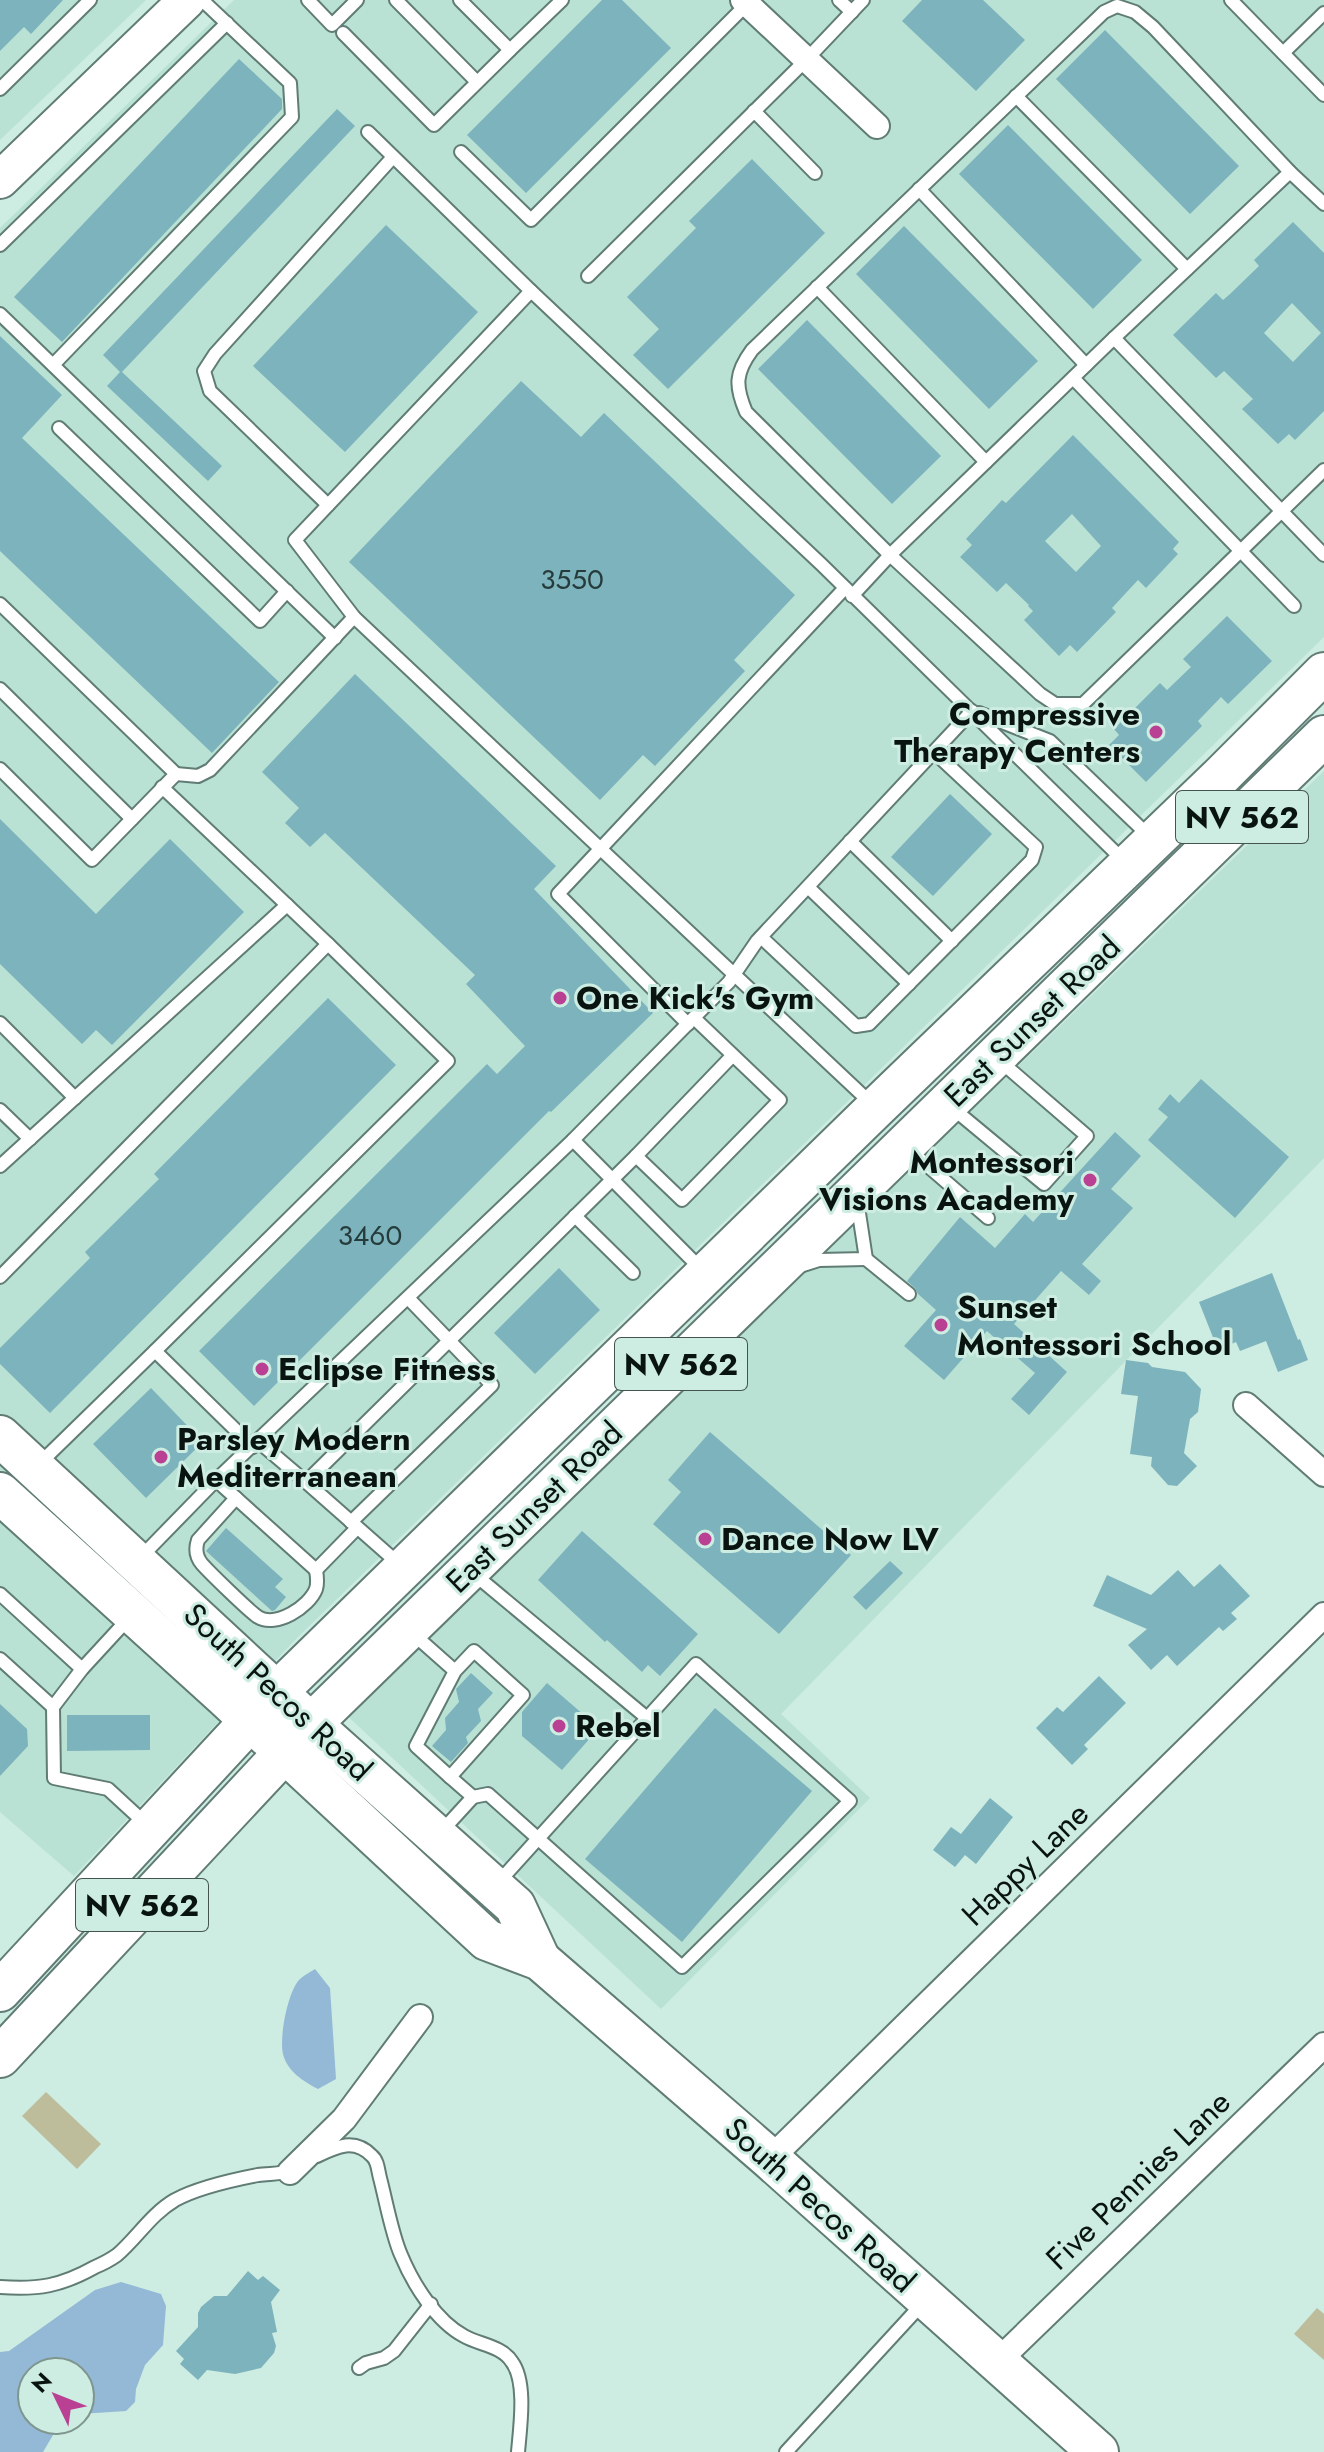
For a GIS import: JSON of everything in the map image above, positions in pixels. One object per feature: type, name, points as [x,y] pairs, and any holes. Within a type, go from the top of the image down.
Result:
[{"type":"main road","name":"East Sunset Road","points":[[0,1991],[277,1692],[1324,673]]},
{"type":"main road","name":"East Sunset Road","points":[[0,2057],[311,1724],[1324,736]]},
{"type":"main road","points":[[1141,853],[1173,884]]},
{"type":"main road","points":[[756,1290],[746,1281],[744,1273],[756,1253],[782,1227],[815,1185],[824,1169],[823,1159]]},
{"type":"main road","points":[[604,1439],[603,1424],[614,1404],[688,1326],[709,1285],[706,1274]]},
{"type":"main road","name":"South Pecos Road","points":[[0,1436],[311,1724],[515,1906],[540,1960]]},
{"type":"main road","name":"South Pecos Road","points":[[0,1493],[487,1940],[540,1960],[770,2159],[1098,2452]]},
{"type":"street","points":[[0,180],[187,0]]},
{"type":"street","points":[[745,2],[877,126]]},
{"type":"street","points":[[1246,1405],[1324,1474]]},
{"type":"street","name":"Happy Lane","points":[[770,2159],[1324,1615]]},
{"type":"street","points":[[290,2172],[344,2119],[420,2017]]},
{"type":"street","name":"Five Pennies Lane","points":[[997,2362],[1324,2045]]},
{"type":"lane","points":[[0,89],[90,0]]},
{"type":"lane","points":[[53,365],[292,117],[290,83],[202,0]]},
{"type":"lane","points":[[308,0],[332,25],[357,0]]},
{"type":"lane","points":[[396,0],[477,82]]},
{"type":"lane","points":[[343,33],[434,125],[562,0]]},
{"type":"lane","points":[[839,0],[852,12]]},
{"type":"lane","points":[[588,276],[863,0]]},
{"type":"lane","points":[[461,152],[531,220],[745,2]]},
{"type":"lane","points":[[1238,2],[1324,95]]},
{"type":"lane","points":[[468,3],[510,50]]},
{"type":"lane","points":[[1324,204],[1153,27],[1135,12],[1117,6],[1104,12],[752,350],[741,366],[737,391],[746,412],[890,555],[1040,694],[1055,704],[1083,704],[1324,470]]},
{"type":"lane","points":[[1283,53],[1324,13]]},
{"type":"lane","points":[[0,245],[227,23]]},
{"type":"lane","points":[[1016,96],[1187,269]]},
{"type":"lane","points":[[754,111],[815,173]]},
{"type":"lane","points":[[368,132],[972,711],[1141,853]]},
{"type":"lane","points":[[328,505],[210,391],[204,371],[215,354],[393,157]]},
{"type":"lane","points":[[636,1156],[682,1200],[780,1100],[733,1055],[691,1021],[558,894],[849,592],[1290,172]]},
{"type":"lane","points":[[919,189],[1086,365]]},
{"type":"lane","points":[[817,287],[986,462]]},
{"type":"lane","points":[[531,291],[295,540],[354,617],[876,1108]]},
{"type":"lane","points":[[0,314],[335,638]]},
{"type":"lane","points":[[1114,338],[1324,555]]},
{"type":"lane","points":[[1073,378],[1294,606]]},
{"type":"lane","points":[[59,428],[260,621],[287,591]]},
{"type":"lane","points":[[0,604],[176,774],[198,776],[210,770],[354,617]]},
{"type":"lane","points":[[0,689],[132,819]]},
{"type":"lane","points":[[137,1562],[216,1480],[573,1140],[691,1021],[734,975],[761,937],[972,711]]},
{"type":"lane","points":[[972,711],[1050,741],[1141,853]]},
{"type":"lane","points":[[761,937],[856,1026],[869,1024],[1032,860],[1036,847],[934,752]]},
{"type":"lane","points":[[0,769],[92,860],[176,774]]},
{"type":"lane","points":[[35,1468],[448,1061],[162,787]]},
{"type":"lane","points":[[850,841],[952,941]]},
{"type":"lane","points":[[808,887],[909,984]]},
{"type":"lane","points":[[0,1166],[287,905]]},
{"type":"lane","points":[[0,1277],[328,944]]},
{"type":"lane","points":[[0,1023],[75,1098]]},
{"type":"lane","points":[[306,1482],[636,1156],[733,1055]]},
{"type":"lane","points":[[948,1104],[1044,1184],[1087,1136],[995,1057]]},
{"type":"lane","points":[[0,1110],[30,1139]]},
{"type":"lane","points":[[573,1140],[706,1274]]},
{"type":"lane","points":[[905,1146],[988,1218]]},
{"type":"lane","points":[[856,1193],[866,1259]]},
{"type":"lane","points":[[575,1216],[633,1273]]},
{"type":"lane","points":[[756,1290],[789,1270],[819,1260],[866,1259],[909,1294]]},
{"type":"lane","points":[[236,1498],[198,1540],[195,1549],[201,1563],[260,1618],[274,1620],[290,1614],[316,1591],[316,1570],[354,1525],[492,1385],[408,1298]]},
{"type":"lane","points":[[155,1351],[256,1444],[306,1482],[404,1568]]},
{"type":"lane","points":[[216,1480],[316,1570]]},
{"type":"lane","points":[[469,1570],[647,1718]]},
{"type":"lane","points":[[0,1594],[82,1669]]},
{"type":"lane","points":[[133,1613],[82,1669],[53,1707],[54,1778],[108,1789],[150,1829]]},
{"type":"lane","points":[[408,1630],[455,1671]]},
{"type":"lane","points":[[450,1777],[523,1695],[474,1651],[455,1671],[416,1746],[450,1777],[473,1797]]},
{"type":"lane","points":[[0,1659],[53,1707]]},
{"type":"lane","points":[[437,1837],[473,1797],[488,1794],[537,1840],[682,1967],[850,1801],[696,1664],[537,1840],[494,1887]]},
{"type":"lane","points":[[0,2287],[50,2287],[83,2274],[116,2256],[150,2220],[176,2200],[258,2175],[290,2172],[344,2144],[359,2145],[375,2158],[400,2253],[418,2288],[440,2316],[463,2336],[498,2350],[512,2361],[519,2378],[521,2410],[518,2452]]},
{"type":"lane","points":[[786,2452],[926,2299]]},
{"type":"lane","points":[[359,2368],[394,2351],[431,2304]]},
{"type":"shaded area","points":[[0,0],[146,0],[0,140]]},
{"type":"shaded area","points":[[234,0],[1324,0],[1324,637],[294,1641],[74,1876],[0,1812],[0,1459],[56,1466],[0,1415],[0,228]]},
{"type":"shaded area","points":[[1324,771],[1324,1158],[781,1714],[870,1798],[661,2009],[340,1709],[798,1270],[1033,1052]]},
{"type":"shaded area","points":[[46,2092],[101,2144],[77,2169],[22,2116]]},
{"type":"shaded area","points":[[1317,2308],[1324,2314],[1324,2360],[1294,2334]]},
{"type":"water","points":[[315,1969],[330,1988],[336,2079],[318,2089],[292,2070],[285,2060],[282,2046],[283,2026],[291,1994],[299,1980]]},
{"type":"water","points":[[121,2282],[161,2294],[166,2306],[163,2345],[145,2365],[136,2389],[135,2402],[126,2411],[96,2413],[96,2356],[16,2356],[16,2436],[52,2436],[43,2452],[0,2452],[0,2352],[9,2351],[95,2290]]},
{"type":"building","points":[[0,0],[63,0],[31,34],[24,27],[0,51]]},
{"type":"building","points":[[602,0],[622,0],[671,48],[526,193],[467,135]]},
{"type":"building","points":[[922,0],[983,0],[1025,40],[976,91],[902,21]]},
{"type":"building","points":[[1105,30],[1239,166],[1190,214],[1056,79]]},
{"type":"building","points":[[239,59],[282,99],[282,109],[62,342],[14,297]]},
{"type":"building","points":[[337,109],[355,126],[122,372],[222,466],[208,481],[107,386],[120,372],[103,355]]},
{"type":"building","points":[[1008,125],[1142,260],[1093,309],[959,174]]},
{"type":"building","points":[[752,159],[825,233],[668,389],[633,355],[659,329],[627,297],[696,228],[689,221]]},
{"type":"building","points":[[1293,222],[1324,253],[1324,411],[1295,440],[1289,434],[1278,444],[1242,409],[1253,399],[1224,371],[1216,378],[1173,335],[1216,293],[1223,300],[1230,294],[1259,266],[1254,260]],"holes":[[[1292,303],[1321,333],[1293,362],[1264,333]]]},
{"type":"building","points":[[386,225],[478,312],[345,452],[253,366]]},
{"type":"building","points":[[904,226],[1038,361],[989,409],[856,274]]},
{"type":"building","points":[[807,320],[941,456],[892,504],[758,369]]},
{"type":"building","points":[[0,336],[62,395],[22,438],[279,682],[212,753],[0,551]]},
{"type":"building","points":[[521,381],[581,437],[604,413],[795,595],[734,660],[745,671],[655,766],[643,755],[600,800],[349,562]]},
{"type":"building","points":[[1073,435],[1179,542],[1173,549],[1178,554],[1146,588],[1138,580],[1112,608],[1116,612],[1077,652],[1070,645],[1059,656],[1024,620],[1033,611],[1029,605],[1006,583],[997,592],[960,557],[972,545],[966,539],[1002,500],[1006,503]],"holes":[[[1072,514],[1101,546],[1076,572],[1045,541]]]},
{"type":"building","points":[[1227,616],[1272,661],[1228,704],[1221,697],[1198,721],[1202,726],[1146,782],[1109,745],[1119,735],[1114,729],[1160,683],[1167,690],[1191,667],[1183,659]]},
{"type":"building","points":[[355,674],[556,866],[534,889],[653,1013],[549,1111],[254,1406],[199,1351],[487,1064],[497,1074],[525,1046],[466,984],[475,975],[325,833],[310,847],[285,823],[299,808],[262,772]]},
{"type":"building","points":[[950,794],[992,834],[933,896],[891,857]]},
{"type":"building","points":[[0,819],[96,914],[170,839],[244,912],[112,1045],[96,1030],[82,1044],[0,964]]},
{"type":"building","points":[[328,998],[396,1065],[50,1413],[0,1364],[0,1348],[90,1258],[85,1252],[159,1179],[154,1174]]},
{"type":"building","points":[[1201,1079],[1289,1157],[1235,1218],[1148,1140],[1168,1117],[1158,1109],[1170,1094],[1179,1103]]},
{"type":"building","points":[[1115,1132],[1141,1156],[1111,1189],[1133,1208],[1082,1264],[1101,1281],[1089,1295],[1061,1271],[1014,1324],[1067,1372],[1029,1415],[1011,1399],[1035,1373],[987,1331],[944,1380],[904,1346],[936,1310],[907,1281],[960,1217],[995,1248],[1025,1214],[1033,1222]]},
{"type":"building","points":[[559,1268],[600,1310],[535,1374],[494,1333]]},
{"type":"building","points":[[1272,1273],[1308,1360],[1278,1372],[1266,1341],[1240,1351],[1236,1342],[1218,1350],[1199,1302]]},
{"type":"building","points":[[1126,1360],[1185,1372],[1201,1389],[1198,1412],[1190,1419],[1184,1453],[1197,1466],[1177,1486],[1168,1485],[1151,1466],[1152,1457],[1130,1454],[1138,1396],[1121,1394]]},
{"type":"building","points":[[151,1388],[203,1442],[146,1498],[93,1444]]},
{"type":"building","name":"Dance Now LV","points":[[710,1432],[851,1555],[779,1634],[653,1524],[681,1492],[668,1480]]},
{"type":"building","points":[[226,1528],[283,1579],[275,1587],[286,1597],[275,1610],[272,1611],[206,1551]]},
{"type":"building","points":[[582,1531],[698,1634],[660,1676],[648,1665],[642,1672],[538,1580]]},
{"type":"building","points":[[890,1561],[903,1573],[866,1610],[853,1597]]},
{"type":"building","points":[[1220,1564],[1250,1596],[1231,1613],[1237,1619],[1223,1631],[1219,1627],[1177,1666],[1167,1655],[1151,1670],[1128,1645],[1147,1629],[1093,1606],[1107,1575],[1151,1595],[1178,1570],[1194,1587]]},
{"type":"building","points":[[471,1673],[493,1693],[478,1709],[481,1721],[466,1737],[468,1743],[451,1762],[432,1746],[446,1730],[445,1718],[459,1702],[456,1689]]},
{"type":"building","points":[[1099,1676],[1126,1703],[1084,1745],[1088,1749],[1072,1765],[1036,1728],[1057,1707],[1063,1712]]},
{"type":"building","name":"Rebel","points":[[547,1683],[599,1728],[562,1770],[522,1736],[522,1712]]},
{"type":"building","points":[[0,1704],[27,1729],[28,1746],[0,1776]]},
{"type":"building","points":[[715,1708],[812,1791],[682,1942],[585,1859]]},
{"type":"building","points":[[67,1715],[150,1715],[150,1750],[67,1751]]},
{"type":"building","points":[[990,1798],[1013,1817],[976,1864],[965,1855],[955,1867],[933,1850],[951,1827],[961,1834]]},
{"type":"building","points":[[248,2271],[258,2280],[263,2276],[280,2290],[271,2302],[277,2332],[272,2333],[276,2346],[274,2353],[261,2368],[235,2374],[207,2370],[198,2380],[180,2364],[184,2359],[176,2351],[198,2327],[201,2307],[214,2296],[227,2296]]},
{"type":"place","name":"Compressive Therapy Centers","points":[[1156,732]]},
{"type":"place","name":"One Kick's Gym","points":[[560,998]]},
{"type":"place","name":"Montessori Visions Academy","points":[[1090,1180]]},
{"type":"place","name":"Sunset Montessori School","points":[[941,1325]]},
{"type":"place","name":"Eclipse Fitness","points":[[262,1369]]},
{"type":"place","name":"Parsley Modern Mediterranean","points":[[161,1457]]},
{"type":"place","name":"Dance Now LV","points":[[705,1539]]},
{"type":"place","name":"Rebel","points":[[559,1726]]}]
